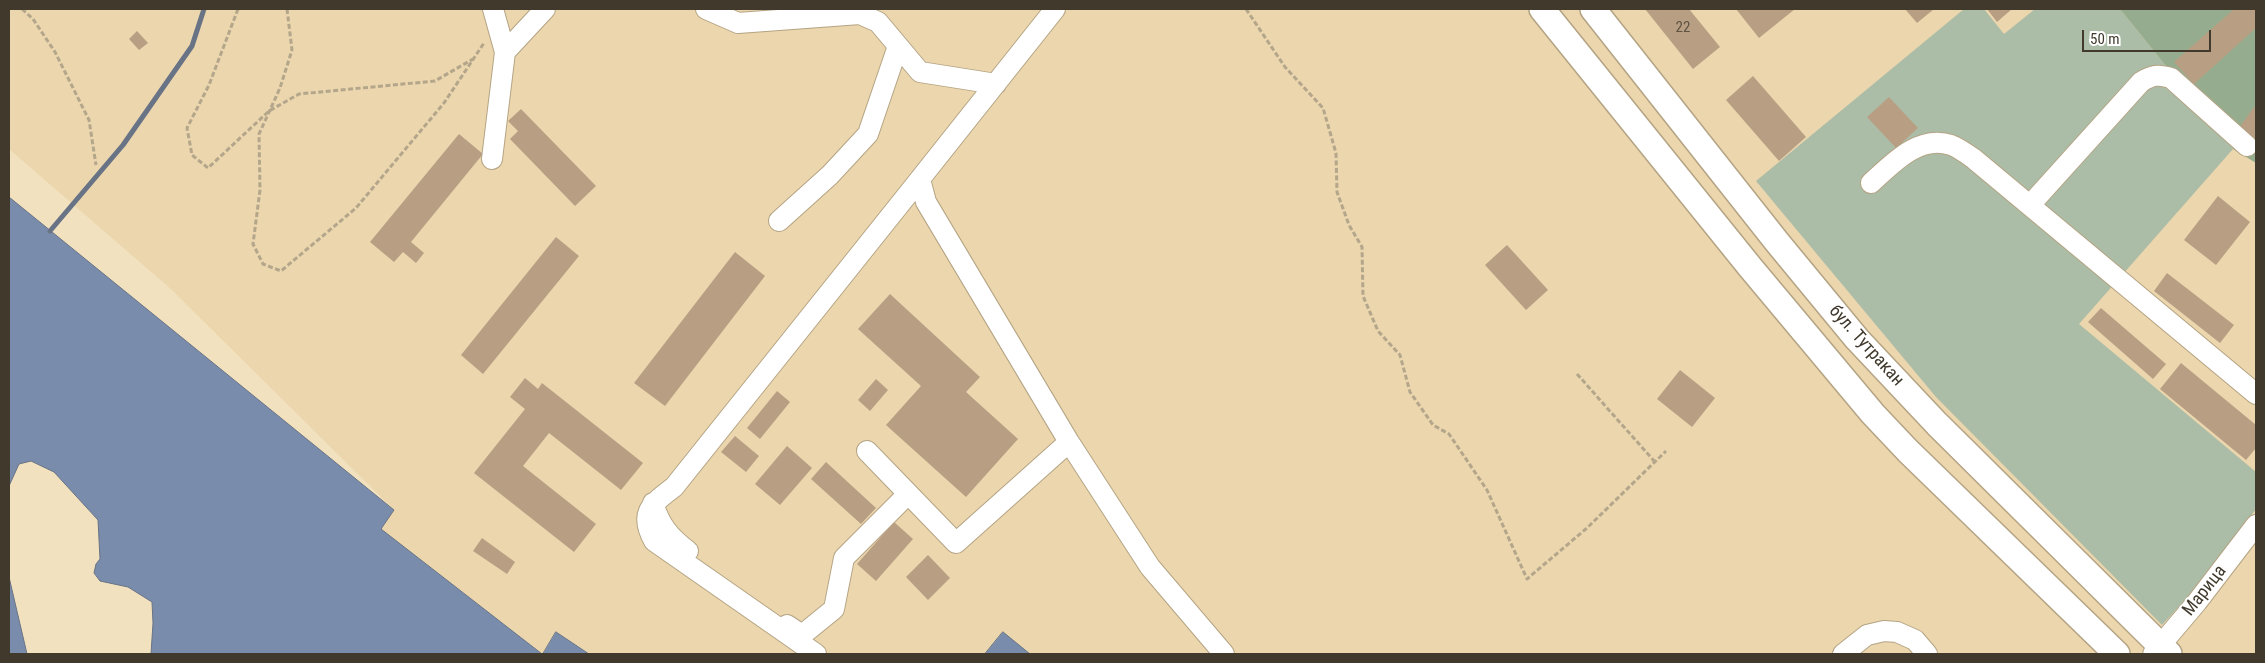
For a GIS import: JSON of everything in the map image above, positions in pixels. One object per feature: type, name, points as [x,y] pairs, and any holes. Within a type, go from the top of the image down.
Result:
[{"type":"main road","name":"бул. Тутракан","points":[[1542,9],[1750,267],[1873,414],[1908,451],[2117,654]]},
{"type":"main road","name":"бул. Тутракан","points":[[1593,9],[1777,242],[1857,339],[1936,424],[2161,652]]},
{"type":"street","points":[[505,52],[545,9]]},
{"type":"street","points":[[706,9],[738,23],[860,14],[878,22],[920,72],[996,84]]},
{"type":"street","points":[[816,654],[654,541],[646,527],[653,503],[674,487],[1055,9]]},
{"type":"street","points":[[492,159],[505,52],[495,16]]},
{"type":"street","points":[[779,221],[830,175],[868,134],[898,46]]},
{"type":"street","points":[[2030,205],[2141,82],[2153,75],[2161,74],[2171,78],[2247,146]]},
{"type":"street","points":[[1871,183],[1899,158],[1917,146],[1937,142],[1952,145],[1974,159],[2256,394]]},
{"type":"street","points":[[920,179],[926,202],[1069,442],[1150,567],[1224,654]]},
{"type":"street","points":[[867,451],[956,543],[1069,442]]},
{"type":"street","points":[[653,503],[656,514],[670,538],[802,635],[834,609],[844,558],[908,494]]},
{"type":"street","name":"Марица","points":[[2161,652],[2256,525]]},
{"type":"street","points":[[1844,654],[1867,635],[1884,631],[1897,632],[1915,640],[1927,654]]},
{"type":"path","points":[[22,9],[33,19],[55,52],[89,120],[96,165]]},
{"type":"path","points":[[238,9],[209,85],[187,128],[192,155],[208,168],[269,111],[299,94],[435,81],[474,59]]},
{"type":"path","points":[[287,9],[292,50],[280,88],[259,134],[260,190],[253,244],[263,264],[281,272],[356,208],[444,103],[474,59],[495,16]]},
{"type":"path","points":[[1246,9],[1285,67],[1323,108],[1336,153],[1337,192],[1349,225],[1362,247],[1363,296],[1366,305],[1378,331],[1400,355],[1410,392],[1433,425],[1450,434],[1487,490],[1528,579],[1587,528],[1666,452]]},
{"type":"path","points":[[1577,374],[1655,462]]},
{"type":"shaded area","points":[[9,9],[2256,9],[2256,654],[590,654],[556,632],[542,654],[380,529],[394,510],[172,290],[9,149]]},
{"type":"green space","points":[[1964,9],[1984,9],[2004,34],[2035,9],[2120,9],[2233,149],[2079,324],[2256,472],[2256,509],[2200,584],[2162,625],[1936,397],[1756,181]]},
{"type":"green space","points":[[2120,9],[2256,9],[2256,163],[2233,149]]},
{"type":"water","points":[[9,197],[394,510],[381,529],[542,654],[151,654],[152,602],[128,587],[100,581],[94,573],[96,564],[100,559],[98,520],[54,472],[31,461],[19,464],[9,486]]},
{"type":"water","points":[[9,577],[27,654],[9,654]]},
{"type":"water","points":[[556,632],[589,654],[543,654]]},
{"type":"water","points":[[1003,632],[1030,654],[985,654]]},
{"type":"building","points":[[1645,9],[1689,9],[1720,47],[1693,69]]},
{"type":"building","points":[[1736,9],[1795,9],[1759,38]]},
{"type":"building","points":[[1905,9],[1934,9],[1917,23]]},
{"type":"building","points":[[1987,9],[2012,9],[1997,22]]},
{"type":"building","points":[[2234,9],[2256,9],[2256,28],[2194,84],[2174,62]]},
{"type":"building","points":[[137,31],[148,43],[139,50],[129,39]]},
{"type":"building","points":[[1753,76],[1806,137],[1779,161],[1726,100]]},
{"type":"building","points":[[1889,97],[1918,128],[1896,148],[1867,117]]},
{"type":"building","points":[[2254,107],[2256,109],[2256,142],[2238,129]]},
{"type":"building","points":[[521,109],[596,186],[575,206],[510,139],[518,131],[508,121]]},
{"type":"building","points":[[459,134],[483,154],[411,242],[424,253],[416,263],[403,252],[394,262],[370,242]]},
{"type":"building","points":[[2218,196],[2250,222],[2216,265],[2184,240]]},
{"type":"building","points":[[556,237],[579,256],[483,374],[461,355]]},
{"type":"building","points":[[1507,245],[1548,290],[1526,310],[1485,265]]},
{"type":"building","points":[[735,252],[765,276],[665,406],[634,383]]},
{"type":"building","points":[[2167,273],[2234,325],[2220,343],[2154,291]]},
{"type":"building","points":[[890,294],[980,377],[966,392],[1018,439],[966,497],[886,425],[921,386],[858,329]]},
{"type":"building","points":[[2101,308],[2166,364],[2153,379],[2088,322]]},
{"type":"building","points":[[2181,363],[2256,425],[2256,448],[2246,460],[2160,389]]},
{"type":"building","points":[[1680,370],[1715,398],[1692,427],[1657,399]]},
{"type":"building","points":[[525,378],[538,389],[542,383],[643,463],[621,490],[549,433],[523,466],[596,524],[574,552],[474,473],[525,409],[510,397]]},
{"type":"building","points":[[876,379],[888,390],[870,411],[858,400]]},
{"type":"building","points":[[777,391],[790,402],[760,439],[747,428]]},
{"type":"building","points":[[735,436],[759,456],[746,472],[721,452]]},
{"type":"building","points":[[787,446],[812,468],[780,505],[755,484]]},
{"type":"building","points":[[826,462],[876,508],[861,524],[811,479]]},
{"type":"building","points":[[894,522],[913,539],[876,581],[857,564]]},
{"type":"building","points":[[482,538],[515,562],[507,574],[473,551]]},
{"type":"building","points":[[928,555],[950,578],[928,600],[906,577]]},
{"type":"waterway","points":[[50,231],[123,145],[192,46],[204,9]]}]
